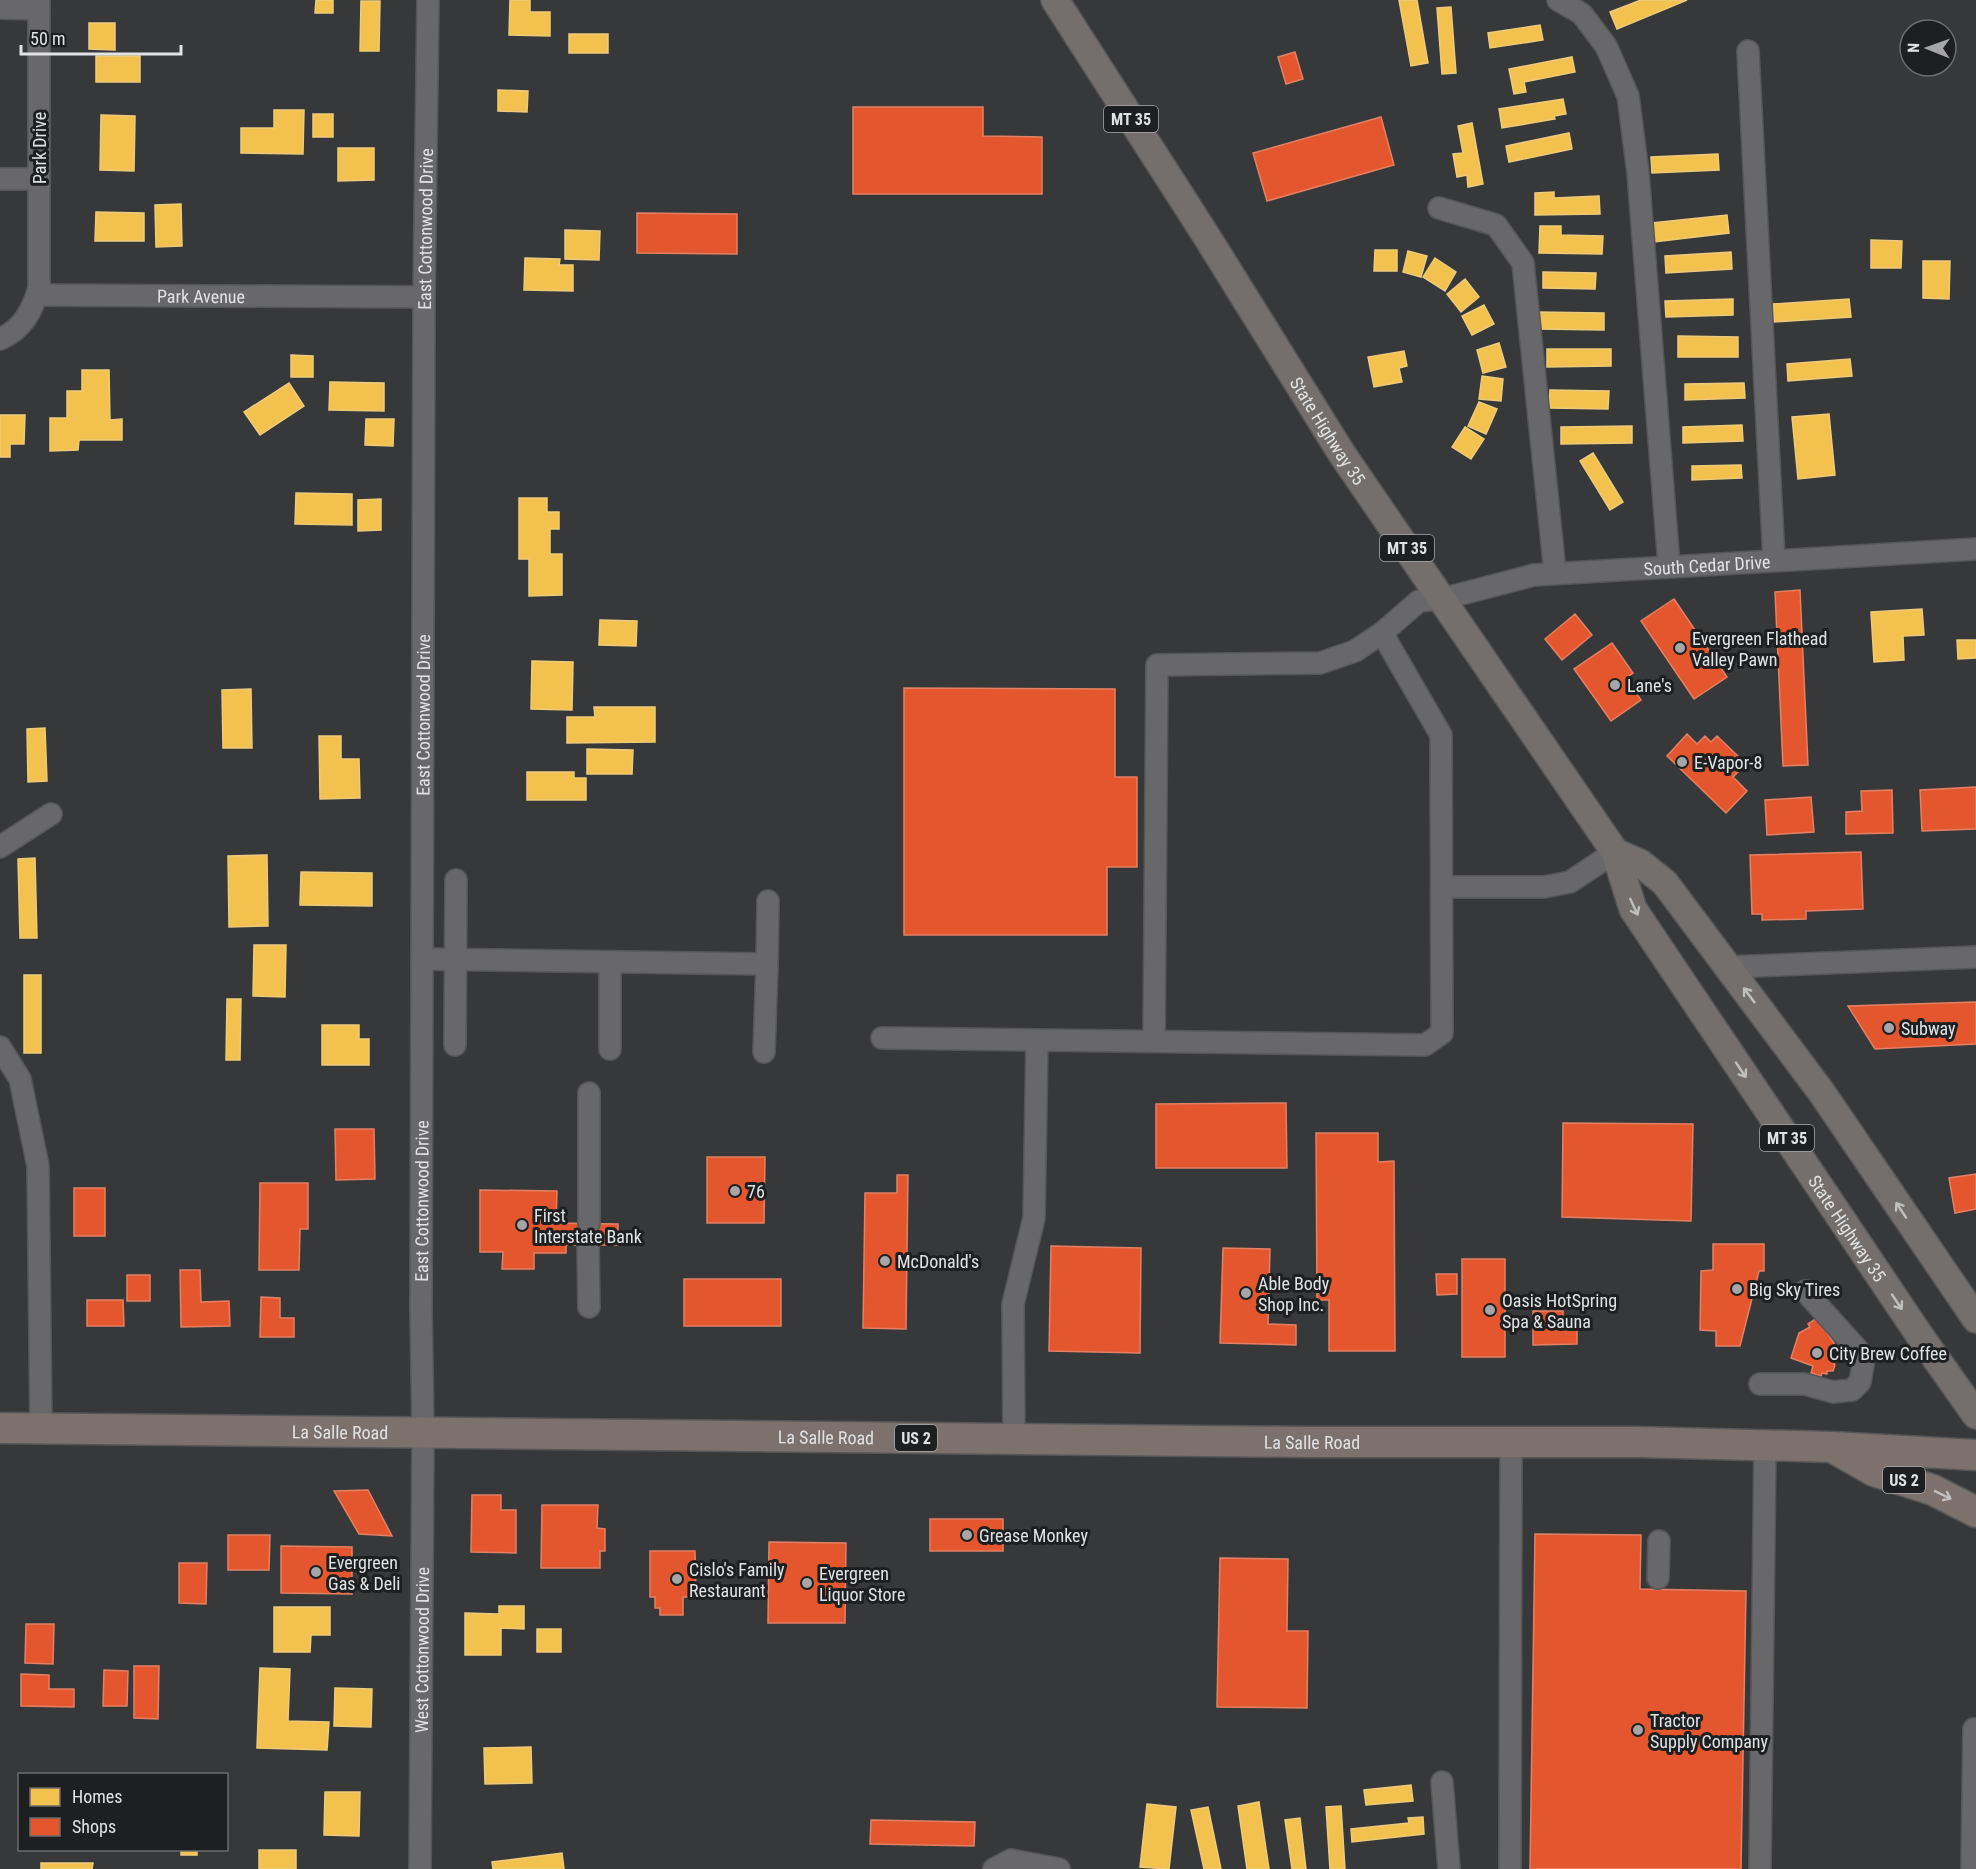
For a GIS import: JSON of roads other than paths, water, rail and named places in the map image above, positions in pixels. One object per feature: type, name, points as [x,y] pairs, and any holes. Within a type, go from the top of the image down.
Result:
[{"type":"highway","name":"La Salle Road","points":[[0,1428],[1832,1447]]},
{"type":"highway","name":"US 2","points":[[1832,1447],[1976,1455]]},
{"type":"highway","name":"US 2","points":[[1832,1447],[1874,1471],[1932,1490],[1976,1512]]},
{"type":"main road","name":"State Highway 35","points":[[1055,0],[1207,237],[1342,454],[1615,852],[1633,909],[1920,1336],[1976,1415]]},
{"type":"main road","name":"MT 35","points":[[1615,852],[1640,863],[1665,883],[1822,1093],[1976,1319]]},
{"type":"street","name":"East Cottonwood Drive","points":[[423,1432],[421,1307],[424,297],[428,0]]},
{"type":"street","points":[[1558,0],[1582,14],[1606,46],[1628,96],[1638,173],[1670,566]]},
{"type":"street","points":[[0,8],[39,4]]},
{"type":"street","name":"Park Drive","points":[[37,295],[40,276],[39,4]]},
{"type":"street","points":[[1748,51],[1774,560]]},
{"type":"street","points":[[0,179],[39,179]]},
{"type":"street","points":[[1439,208],[1496,225],[1523,263],[1555,572]]},
{"type":"street","name":"Park Avenue","points":[[37,295],[424,297]]},
{"type":"street","points":[[0,339],[8,336],[21,325],[31,313],[37,295]]},
{"type":"street","name":"South Cedar Drive","points":[[1154,1041],[1157,665],[1320,663],[1355,651],[1382,633],[1419,601],[1442,599],[1534,574],[1976,549]]},
{"type":"street","points":[[882,1038],[1425,1045],[1442,1033],[1442,735],[1382,633]]},
{"type":"street","points":[[0,847],[51,814]]},
{"type":"street","points":[[1442,887],[1544,887],[1570,882],[1615,852]]},
{"type":"street","points":[[455,1045],[456,880]]},
{"type":"street","points":[[764,1052],[768,901]]},
{"type":"street","points":[[1728,967],[1976,957]]},
{"type":"street","points":[[422,959],[767,964]]},
{"type":"street","points":[[610,962],[610,1049]]},
{"type":"street","points":[[1014,1439],[1013,1304],[1034,1218],[1037,1040]]},
{"type":"street","points":[[0,1047],[20,1079],[38,1166],[41,1428]]},
{"type":"street","points":[[589,1094],[589,1223]]},
{"type":"street","points":[[588,1245],[589,1307]]},
{"type":"street","points":[[1760,1384],[1804,1384],[1833,1392],[1852,1390],[1860,1382],[1863,1365],[1858,1350],[1805,1291]]},
{"type":"street","name":"West Cottonwood Drive","points":[[420,1869],[423,1432]]},
{"type":"street","points":[[1510,1869],[1511,1442]]},
{"type":"street","points":[[1760,1869],[1764,1445]]},
{"type":"street","points":[[1658,1578],[1659,1541]]},
{"type":"street","points":[[1972,1869],[1974,1729]]},
{"type":"street","points":[[1442,1782],[1449,1869]]},
{"type":"street","points":[[994,1869],[1011,1860],[1059,1869]]},
{"type":"place","name":"Evergreen Flathead Valley Pawn","points":[[1680,648]]},
{"type":"place","name":"Lane's","points":[[1615,685]]},
{"type":"place","name":"E-Vapor-8","points":[[1682,762]]},
{"type":"place","name":"Subway","points":[[1889,1028]]},
{"type":"place","name":"76","points":[[735,1191]]},
{"type":"place","name":"First Interstate Bank","points":[[522,1225]]},
{"type":"place","name":"McDonald's","points":[[885,1261]]},
{"type":"place","name":"Big Sky Tires","points":[[1737,1289]]},
{"type":"place","name":"Able Body Shop Inc.","points":[[1246,1293]]},
{"type":"place","name":"Oasis HotSpring Spa & Sauna","points":[[1490,1310]]},
{"type":"place","name":"City Brew Coffee","points":[[1817,1353]]},
{"type":"place","name":"Grease Monkey","points":[[967,1535]]},
{"type":"place","name":"Evergreen Gas & Deli","points":[[316,1572]]},
{"type":"place","name":"Cislo's Family Restaurant","points":[[677,1579]]},
{"type":"place","name":"Evergreen Liquor Store","points":[[807,1583]]},
{"type":"place","name":"Tractor Supply Company","points":[[1638,1730]]}]
